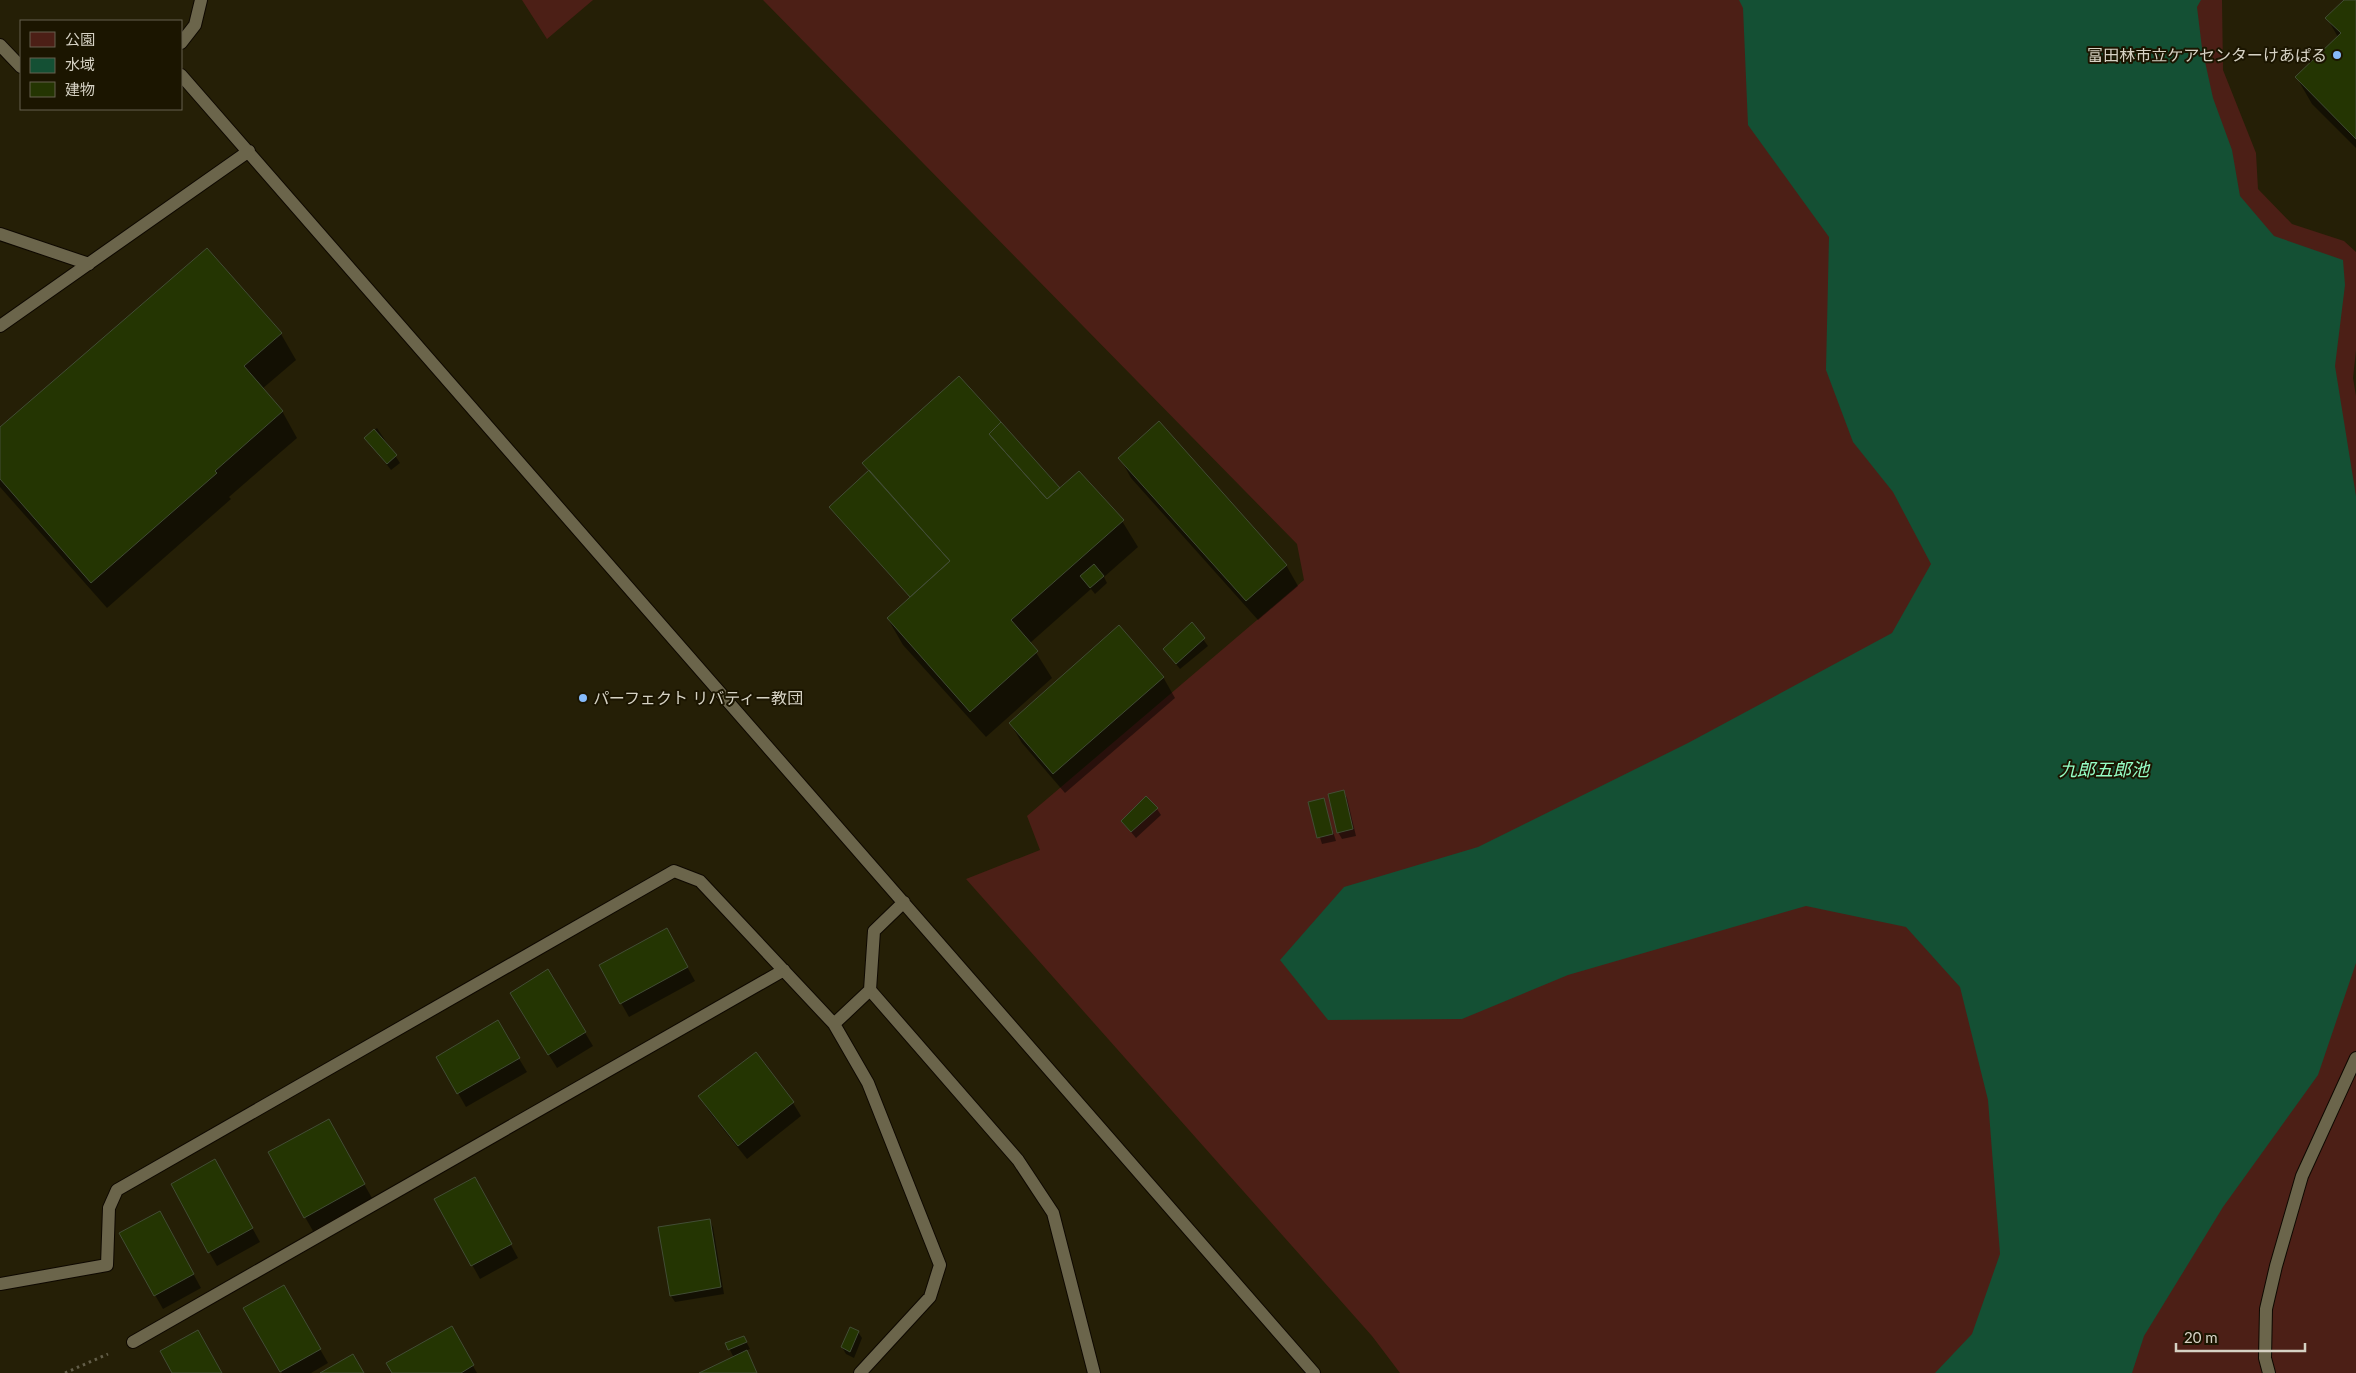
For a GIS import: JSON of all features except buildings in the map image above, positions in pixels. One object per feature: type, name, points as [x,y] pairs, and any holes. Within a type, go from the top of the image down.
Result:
[{"type":"lane","points":[[182,42],[195,24],[201,0]]},
{"type":"lane","points":[[0,44],[20,66]]},
{"type":"lane","points":[[182,76],[1314,1373]]},
{"type":"lane","points":[[0,326],[248,151]]},
{"type":"lane","points":[[0,234],[89,264]]},
{"type":"lane","points":[[0,1284],[107,1264],[109,1208],[117,1190],[674,872],[700,881],[834,1024],[868,1083],[940,1265],[930,1297],[860,1373]]},
{"type":"lane","points":[[834,1024],[870,990],[874,932],[904,902]]},
{"type":"lane","points":[[133,1342],[784,970]]},
{"type":"lane","points":[[870,990],[1018,1160],[1053,1213],[1094,1373]]},
{"type":"lane","points":[[2269,1373],[2266,1358],[2266,1309],[2276,1266],[2302,1176],[2356,1058]]},
{"type":"path","points":[[65,1373],[133,1342]]},
{"type":"green space","points":[[522,0],[593,0],[547,39]]},
{"type":"green space","points":[[763,0],[2222,0],[2223,70],[2256,153],[2258,189],[2292,224],[2344,241],[2356,252],[2356,350],[2353,378],[2356,396],[2356,1373],[1400,1373],[1372,1336],[966,879],[1040,850],[1027,816],[1304,580],[1297,544]]},
{"type":"water","name":"九郎五郎池","points":[[1739,0],[2201,0],[2197,7],[2202,48],[2213,98],[2232,150],[2240,196],[2274,236],[2343,260],[2345,285],[2335,366],[2356,496],[2356,963],[2318,1075],[2223,1207],[2144,1336],[2132,1373],[1935,1373],[1972,1334],[2000,1254],[1988,1100],[1960,987],[1906,927],[1806,906],[1568,975],[1462,1019],[1328,1020],[1280,960],[1344,887],[1478,847],[1688,743],[1892,633],[1931,564],[1893,492],[1853,442],[1826,370],[1829,237],[1748,125],[1743,8]]},
{"type":"place","name":"富田林市立ケアセンターけあぱる","points":[[2337,55]]},
{"type":"place","name":"パーフェクト リバティー教団","points":[[583,698]]}]
